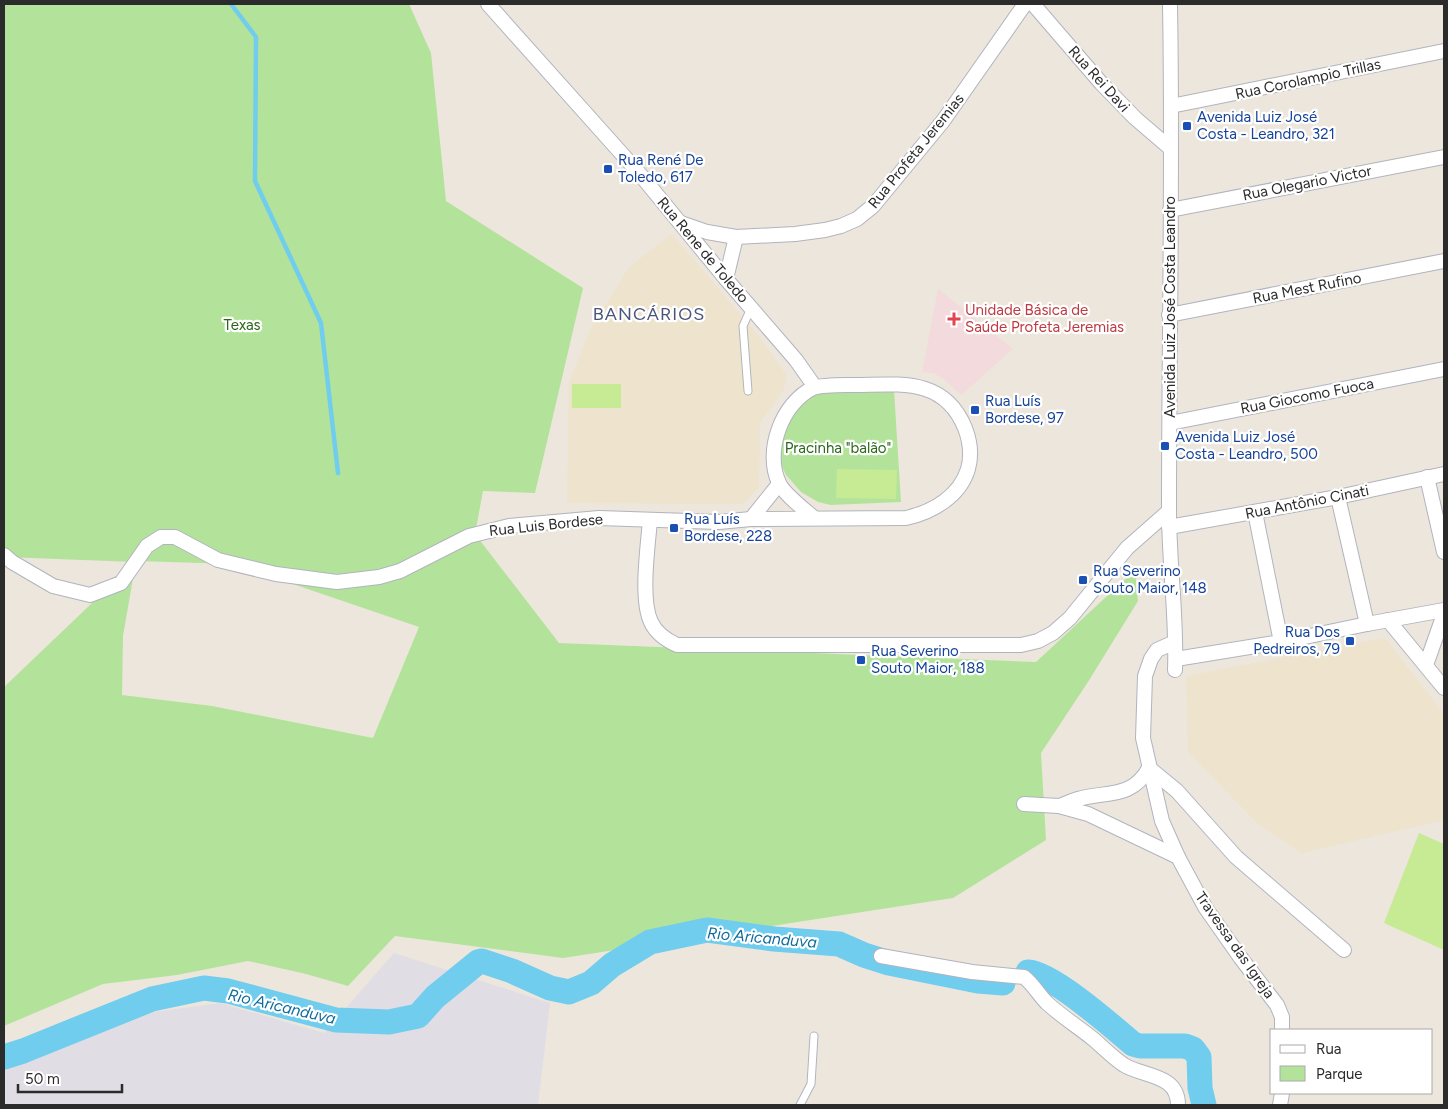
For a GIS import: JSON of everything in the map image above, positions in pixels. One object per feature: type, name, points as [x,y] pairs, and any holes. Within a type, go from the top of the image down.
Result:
[{"type":"street","name":"Rua Rene de Toledo","points":[[488,4],[639,173],[796,360],[815,387]]},
{"type":"street","name":"Rua Profeta Jeremias","points":[[681,223],[707,232],[736,237],[795,234],[826,230],[857,219],[873,206],[943,121],[1025,4]]},
{"type":"street","name":"Rua Rei Davi","points":[[1033,4],[1101,83],[1135,118],[1170,148]]},
{"type":"street","name":"Avenida Luiz José Costa Leandro","points":[[1170,4],[1172,106],[1170,148],[1169,527],[1175,665],[1282,642]]},
{"type":"street","name":"Rua Corolampio Trillas","points":[[1172,106],[1444,51]]},
{"type":"street","name":"Rua Olegario Victor","points":[[1170,210],[1444,157]]},
{"type":"street","points":[[726,278],[736,237]]},
{"type":"street","name":"Rua Mest Rufino","points":[[1169,315],[1444,261]]},
{"type":"street","name":"Rua Giocomo Fuoca","points":[[1170,423],[1444,369]]},
{"type":"street","name":"Rua Luis Bordese","points":[[4,555],[12,562],[53,586],[90,595],[121,583],[146,546],[161,537],[175,537],[218,560],[276,574],[337,582],[379,577],[400,571],[469,536],[509,526],[598,518],[719,522],[751,519],[906,518],[920,515],[935,508],[958,490],[964,481],[971,455],[968,436],[958,413],[948,401],[934,392],[916,386],[815,387]]},
{"type":"street","points":[[814,518],[779,484],[775,468],[776,434],[784,416],[798,399],[815,387]]},
{"type":"street","name":"Rua Antônio Cinati","points":[[1169,527],[1255,512],[1444,474]]},
{"type":"street","points":[[1427,477],[1444,552]]},
{"type":"street","points":[[751,519],[779,484]]},
{"type":"street","points":[[1338,496],[1367,624]]},
{"type":"street","points":[[650,520],[646,591],[648,611],[651,622],[657,630],[669,642],[677,645],[1021,645],[1038,641],[1053,633],[1070,618],[1127,548],[1169,511]]},
{"type":"street","points":[[1255,512],[1282,642],[1444,610]]},
{"type":"street","points":[[1426,665],[1444,614]]},
{"type":"street","points":[[1388,620],[1444,688]]},
{"type":"street","name":"Travessa das Igreja","points":[[1175,642],[1157,650],[1144,676],[1143,738],[1162,821],[1178,857],[1205,907],[1277,1006],[1282,1017],[1282,1029]]},
{"type":"street","points":[[1059,806],[1078,799],[1106,795],[1134,787],[1143,779],[1149,768],[1177,791],[1236,857],[1344,950]]},
{"type":"street","points":[[1024,804],[1059,806],[1088,814],[1178,857]]},
{"type":"street","points":[[881,956],[972,972],[1024,977],[1061,1016],[1092,1038],[1118,1061],[1127,1067],[1149,1074],[1171,1086],[1178,1096],[1178,1105]]},
{"type":"lane","points":[[748,391],[742,326],[752,308]]},
{"type":"lane","points":[[800,1105],[811,1084],[814,1036]]},
{"type":"shaded area","points":[[672,234],[761,339],[787,376],[783,391],[760,423],[759,489],[743,504],[567,503],[569,382],[591,328],[630,266]]},
{"type":"shaded area","name":"Unidade Básica de Saúde Profeta Jeremias","points":[[938,289],[1013,349],[961,395],[945,380],[934,373],[922,372]]},
{"type":"shaded area","points":[[1385,639],[1389,643],[1444,714],[1444,820],[1301,853],[1258,824],[1188,752],[1186,676]]},
{"type":"shaded area","points":[[394,953],[550,1003],[538,1105],[4,1105],[4,1067],[139,1014],[220,1003],[324,1033]]},
{"type":"green space","name":"Texas","points":[[4,4],[409,4],[431,53],[446,201],[583,288],[535,493],[483,491],[475,534],[559,643],[1036,662],[1135,570],[1138,601],[1041,753],[1046,840],[953,898],[563,958],[395,936],[348,986],[248,961],[177,975],[103,984],[4,1026],[4,687],[135,562],[4,557]],"holes":[[[136,561],[234,564],[419,627],[373,738],[212,706],[122,695],[123,636]]]},
{"type":"green space","points":[[572,384],[621,384],[621,408],[572,408]]},
{"type":"green space","name":"Pracinha \"balão\"","points":[[894,390],[901,502],[831,505],[818,502],[801,492],[786,475],[779,460],[782,427],[804,401],[819,392]]},
{"type":"green space","points":[[837,469],[897,470],[896,499],[836,498]]},
{"type":"green space","points":[[1419,833],[1444,844],[1444,950],[1384,923]]},
{"type":"waterway","points":[[231,4],[256,37],[255,181],[321,323],[338,473]]},
{"type":"waterway","name":"Rio Aricanduva","points":[[4,1057],[152,999],[204,988],[228,991],[336,1020],[389,1022],[418,1016],[435,997],[478,962],[482,961],[512,971],[550,988],[569,992],[591,983],[612,965],[650,942],[707,930],[774,939],[839,944],[889,963],[978,981],[1003,983]]},
{"type":"waterway","name":"Rio Aricanduva","points":[[1028,972],[1052,981],[1097,1014],[1133,1044],[1140,1046],[1185,1046],[1193,1049],[1199,1057],[1200,1088],[1204,1105]]},
{"type":"place","name":"Avenida Luiz José Costa - Leandro, 321","points":[[1187,126]]},
{"type":"place","name":"Rua René De Toledo, 617","points":[[608,169]]},
{"type":"place","name":"Unidade Básica de Saúde Profeta Jeremias","points":[[954,319]]},
{"type":"place","name":"Rua Luís Bordese, 97","points":[[975,410]]},
{"type":"place","name":"Avenida Luiz José Costa - Leandro, 500","points":[[1165,446]]},
{"type":"place","name":"Rua Luís Bordese, 228","points":[[674,528]]},
{"type":"place","name":"Rua Severino Souto Maior, 148","points":[[1083,580]]},
{"type":"place","name":"Rua Dos Pedreiros, 79","points":[[1350,641]]},
{"type":"place","name":"Rua Severino Souto Maior, 188","points":[[861,660]]},
{"type":"district","name":"BANCÁRIOS","points":[[649,314]]}]
